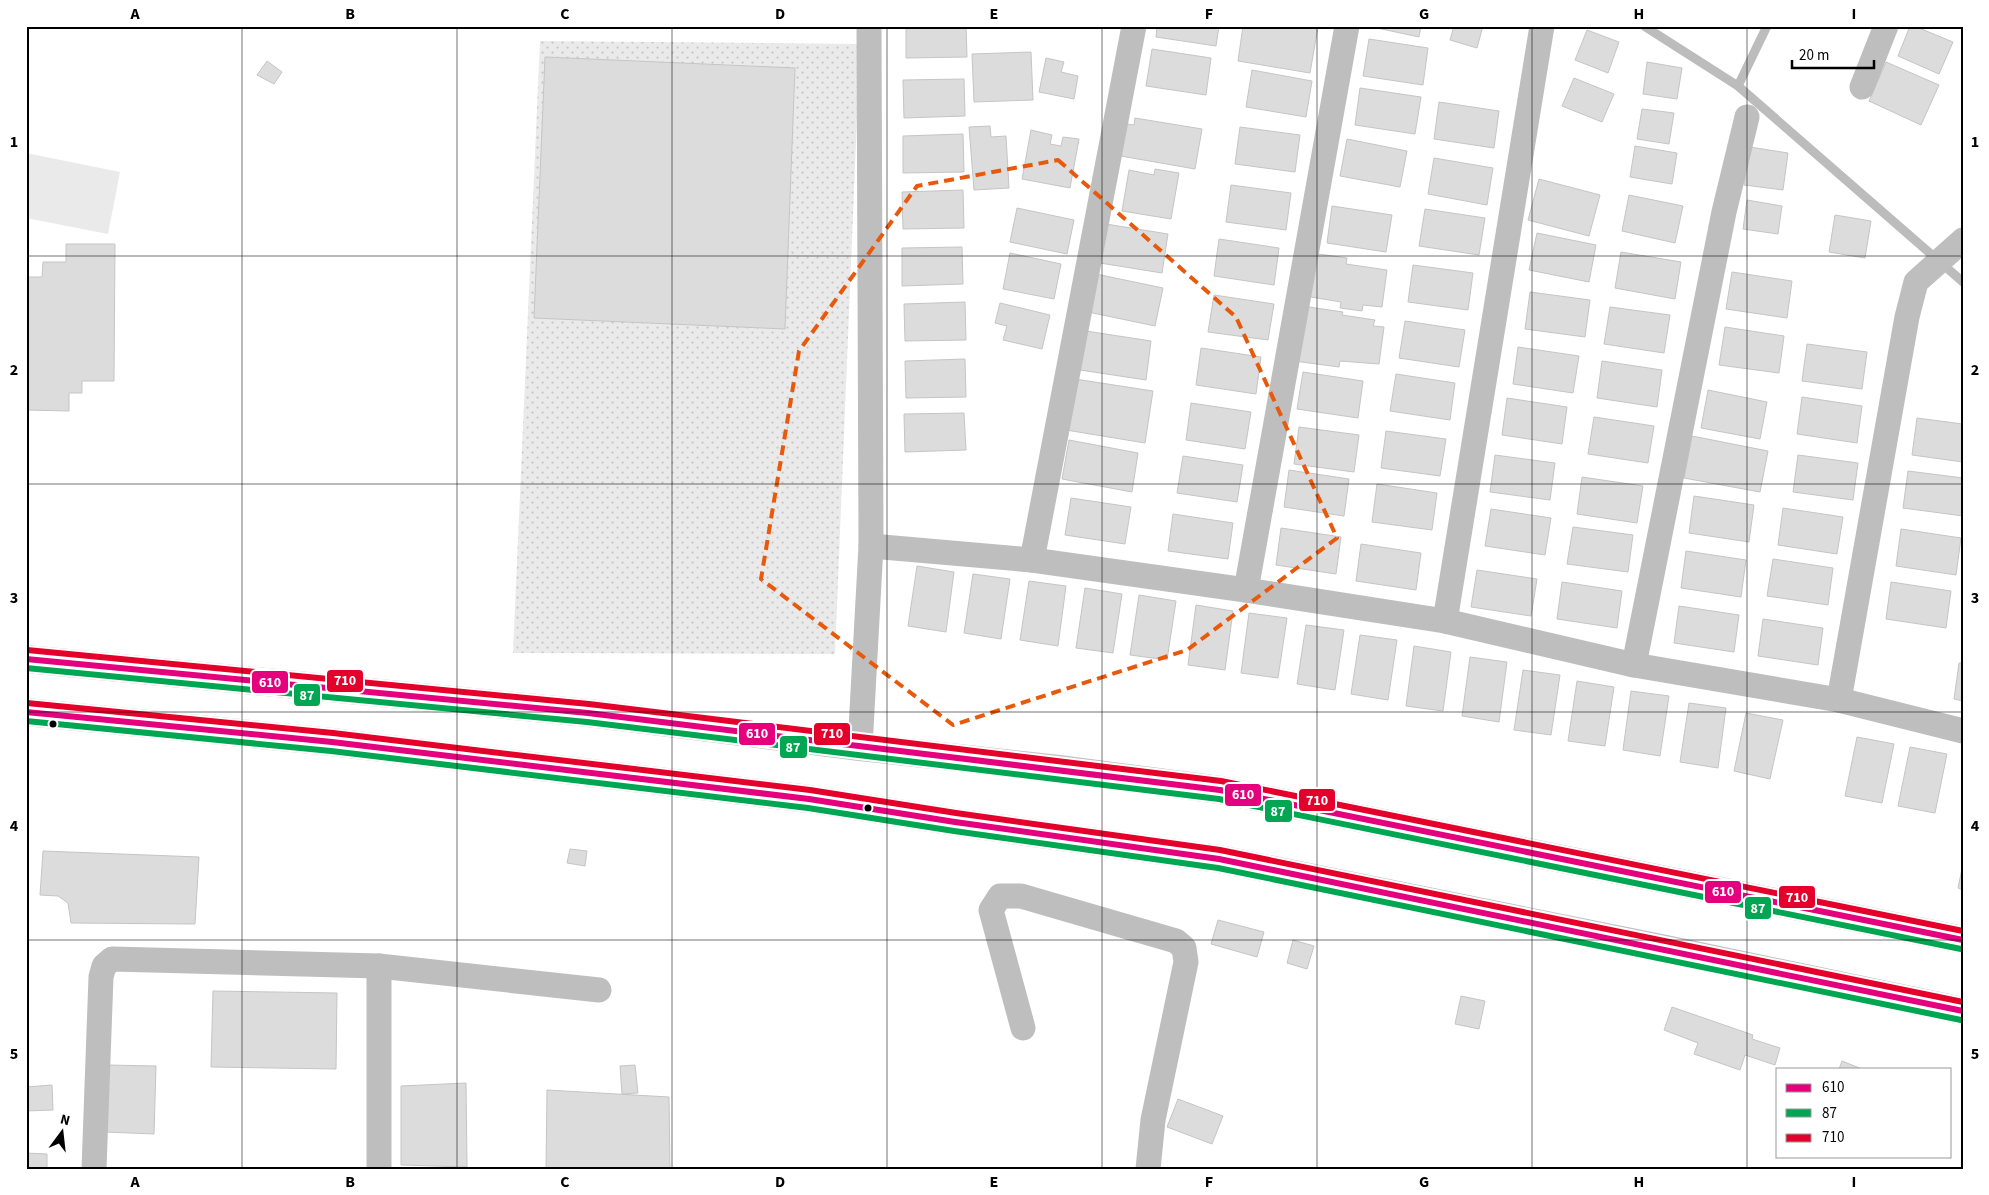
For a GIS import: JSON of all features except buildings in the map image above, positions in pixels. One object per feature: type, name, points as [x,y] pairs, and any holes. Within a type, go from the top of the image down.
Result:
[{"type":"main road","points":[[26,659],[588,713],[1220,790],[1963,940]]},
{"type":"main road","points":[[26,712],[332,742],[799,798],[1219,859],[1963,1011]]},
{"type":"street","points":[[860,747],[871,546],[869,26]]},
{"type":"street","points":[[1032,560],[1134,26]]},
{"type":"street","points":[[1246,590],[1347,26]]},
{"type":"street","points":[[1445,621],[1542,26]]},
{"type":"street","points":[[1862,87],[1886,26]]},
{"type":"street","points":[[1634,665],[1724,212],[1747,118]]},
{"type":"street","points":[[1839,700],[1898,360],[1916,282],[1963,240]]},
{"type":"street","points":[[871,546],[1032,560],[1246,590],[1445,621],[1634,665],[1839,700],[1963,731]]},
{"type":"street","points":[[1023,1028],[991,910],[1000,896],[1021,896],[1176,941],[1184,948],[1186,962],[1153,1120],[1148,1169]]},
{"type":"street","points":[[94,1169],[101,977],[104,966],[112,959],[379,966],[599,990]]},
{"type":"street","points":[[379,966],[380,1169]]},
{"type":"highlighted area","points":[[1058,160],[1236,317],[1337,538],[1187,650],[953,725],[761,579],[799,351],[917,186]]},
{"type":"shaded area","points":[[540,41],[860,44],[835,654],[513,653]]},
{"type":"shaded area","points":[[26,153],[120,172],[108,234],[26,218]]},
{"type":"waterway","points":[[1644,26],[1738,86],[1963,282]]},
{"type":"waterway","points":[[1738,86],[1767,26]]},
{"type":"transit line","name":"710","points":[[27,650],[589,704],[1221,781],[1963,931]]},
{"type":"transit line","name":"610","points":[[26,659],[588,713],[1220,790],[1963,940]]},
{"type":"transit line","name":"87","points":[[26,668],[587,722],[1219,799],[1961,949]]},
{"type":"transit line","name":"710","points":[[27,703],[333,733],[810,790],[956,813],[1220,850],[1963,1002]]},
{"type":"transit line","name":"610","points":[[26,712],[332,742],[809,799],[955,822],[1219,859],[1963,1011]]},
{"type":"transit line","name":"87","points":[[26,721],[331,751],[808,808],[954,831],[1218,868],[1961,1020]]}]
